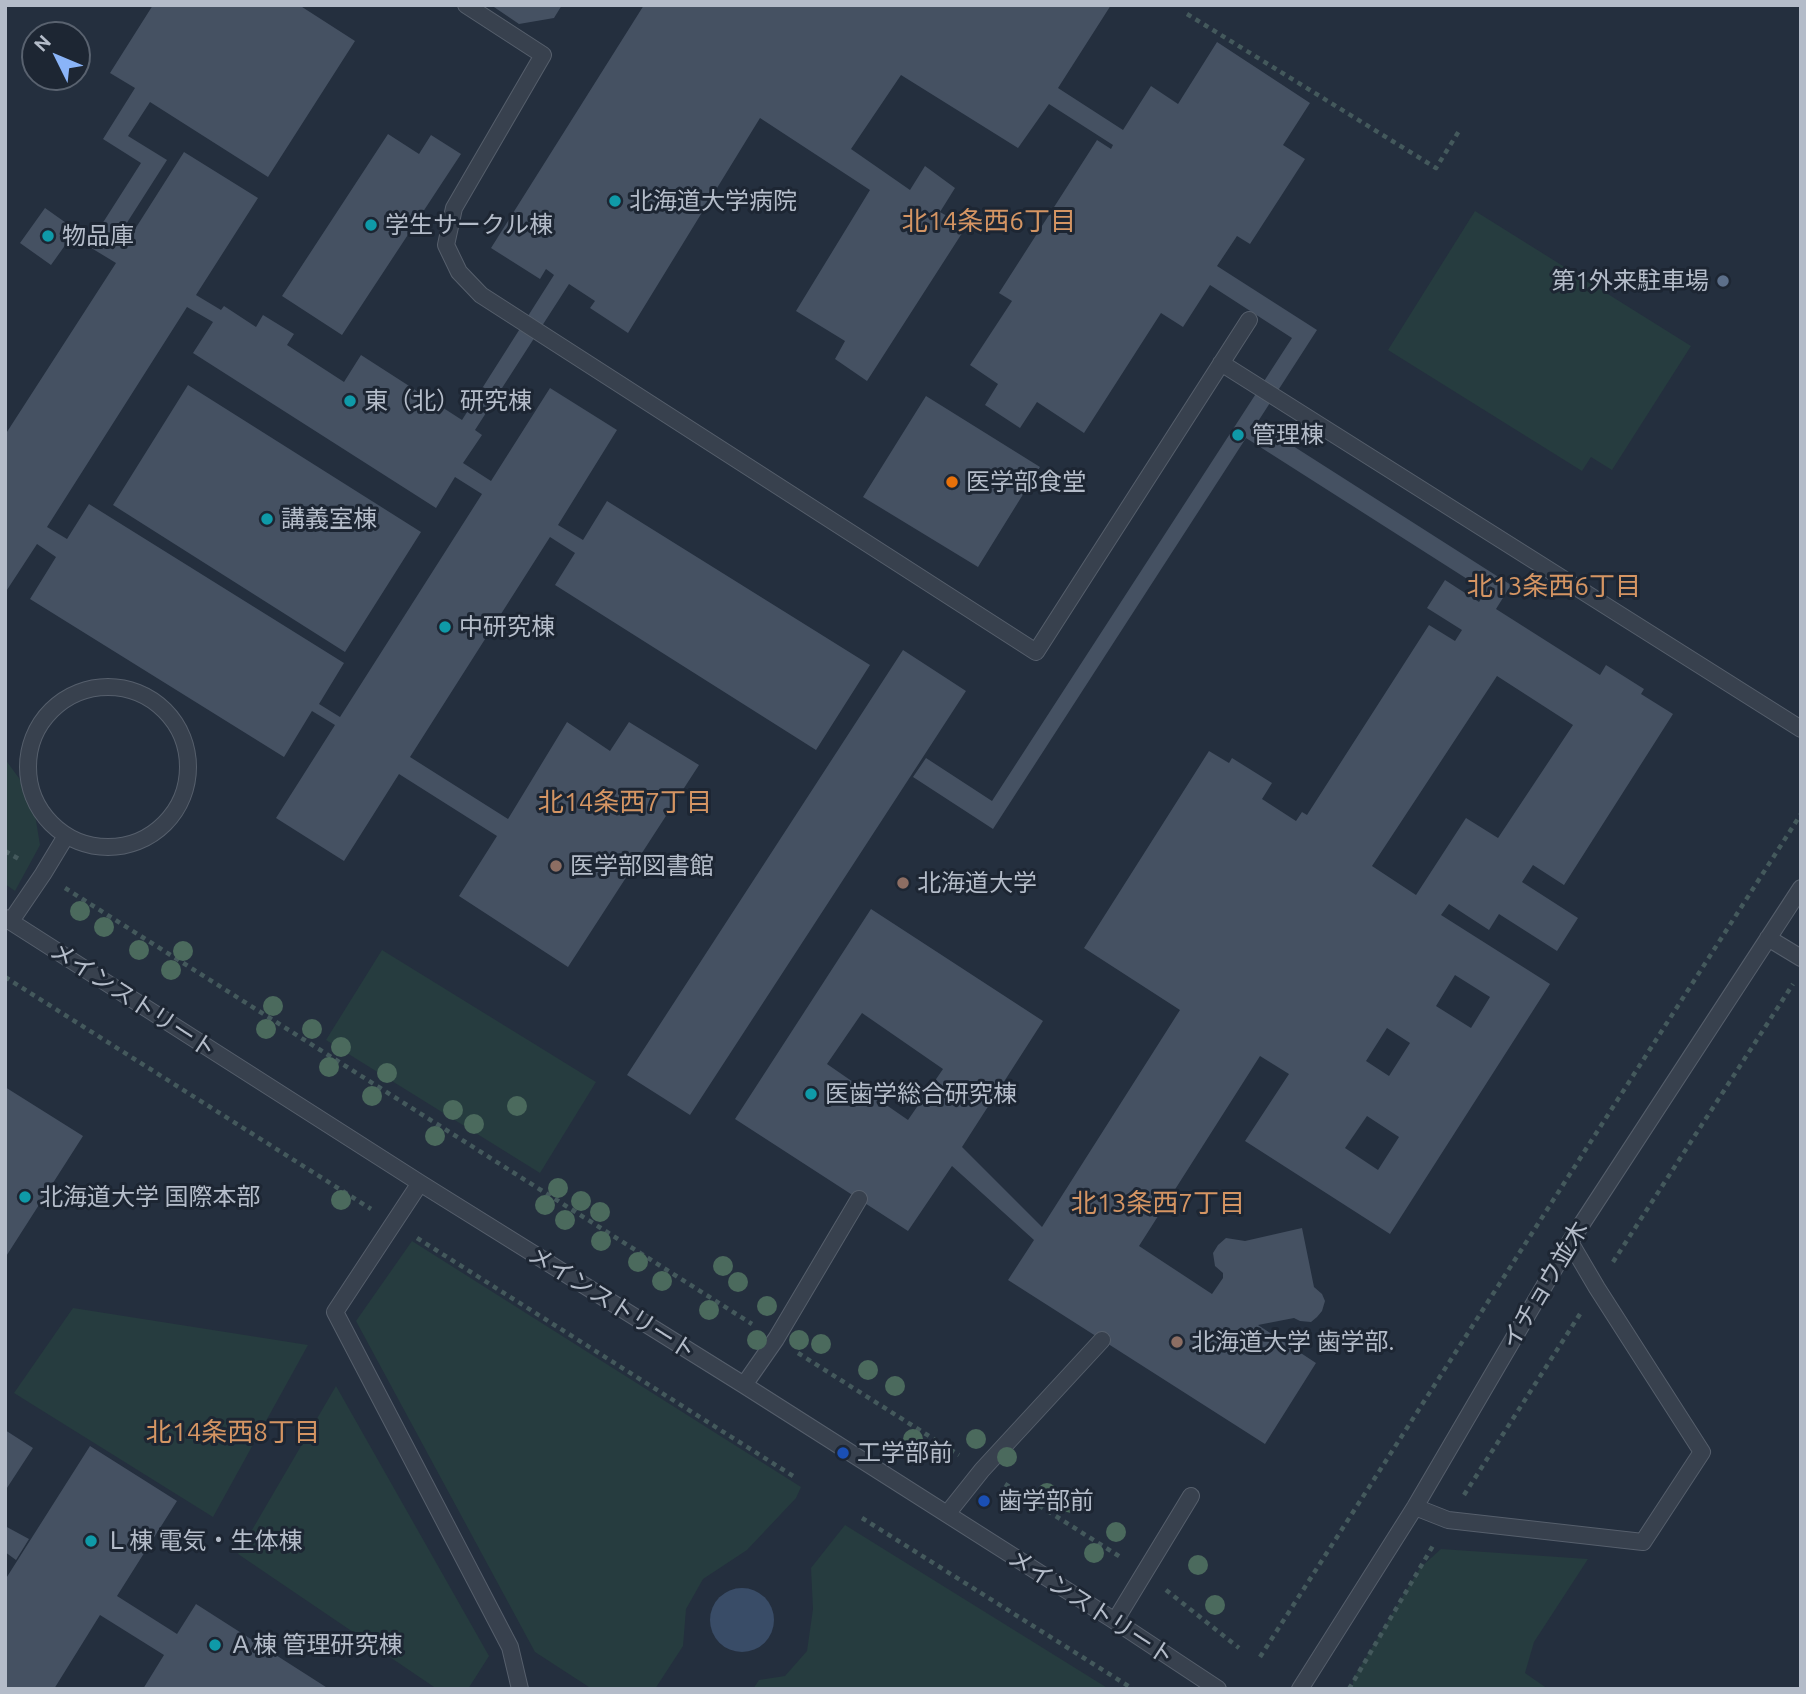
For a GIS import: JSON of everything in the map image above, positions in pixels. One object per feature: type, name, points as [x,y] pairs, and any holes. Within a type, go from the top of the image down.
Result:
[{"type":"lane","points":[[466,5],[543,55],[454,208],[446,245],[459,272],[481,295],[1036,652],[1249,320]]},
{"type":"lane","points":[[1221,363],[1801,729]]},
{"type":"lane","points":[[101,687],[124,688],[145,695],[164,709],[178,727],[186,749],[188,772],[183,795],[172,815],[155,831],[134,842],[111,847],[88,845],[66,836],[49,822],[36,804],[29,783],[27,760],[32,738],[43,718],[59,702],[79,691],[101,687]]},
{"type":"lane","points":[[8,920],[43,874],[66,836]]},
{"type":"lane","name":"イチョウ並木","points":[[1300,1689],[1415,1507],[1570,1242],[1801,888]]},
{"type":"lane","name":"メインストリート","points":[[8,920],[947,1514],[1218,1689]]},
{"type":"lane","points":[[1768,938],[1801,958]]},
{"type":"lane","points":[[420,1183],[335,1312],[510,1647],[520,1689]]},
{"type":"lane","points":[[744,1385],[776,1339],[859,1199]]},
{"type":"lane","points":[[1415,1507],[1448,1520],[1643,1542],[1702,1452],[1570,1242]]},
{"type":"lane","points":[[947,1514],[982,1470],[1102,1340]]},
{"type":"lane","points":[[1115,1621],[1191,1496]]},
{"type":"path","points":[[1187,14],[1436,168],[1459,131]]},
{"type":"path","points":[[1260,1657],[1801,814]]},
{"type":"path","points":[[5,850],[1144,1572],[1239,1648]]},
{"type":"path","points":[[5,977],[793,1476]]},
{"type":"path","points":[[1349,1689],[1448,1520],[1793,983]]},
{"type":"path","points":[[862,1518],[1133,1689]]},
{"type":"green space","points":[[1475,211],[1691,346],[1612,470],[1591,457],[1582,471],[1388,350]]},
{"type":"green space","points":[[5,759],[32,796],[40,845],[15,891],[5,884]]},
{"type":"green space","points":[[382,950],[596,1082],[540,1173],[326,1040]]},
{"type":"green space","points":[[412,1241],[801,1487],[796,1498],[747,1550],[703,1579],[686,1609],[683,1646],[655,1689],[592,1689],[535,1652],[356,1321]]},
{"type":"green space","points":[[73,1308],[308,1345],[213,1517],[14,1393]]},
{"type":"green space","points":[[336,1386],[489,1656],[468,1689],[437,1689],[238,1554]]},
{"type":"green space","points":[[845,1525],[1109,1689],[753,1689],[759,1680],[785,1676],[807,1651],[813,1609],[811,1568]]},
{"type":"green space","points":[[1441,1549],[1588,1559],[1534,1642],[1525,1673],[1548,1689],[1353,1689],[1353,1679],[1420,1568]]},
{"type":"water","points":[[742,1588],[760,1594],[768,1602],[774,1620],[768,1638],[760,1646],[742,1652],[724,1646],[716,1638],[710,1620],[716,1602],[724,1594]]},
{"type":"building","points":[[153,5],[299,5],[355,41],[268,177],[150,102],[128,136],[167,160],[114,243],[123,248],[184,152],[258,198],[196,295],[221,310],[224,306],[256,327],[263,315],[294,334],[287,345],[344,382],[361,355],[462,420],[554,275],[546,269],[540,279],[491,248],[644,5],[1111,5],[1058,88],[1123,130],[1151,86],[1178,104],[1217,42],[1310,103],[1283,145],[1305,159],[1250,244],[1237,236],[1217,266],[1317,330],[1257,423],[1511,585],[1496,609],[1600,675],[1606,665],[1644,689],[1641,694],[1673,714],[1564,885],[1533,865],[1522,882],[1578,918],[1557,951],[1499,914],[1489,930],[1449,904],[1441,915],[1550,984],[1390,1234],[1245,1141],[1289,1074],[1260,1056],[1139,1246],[1212,1294],[1223,1278],[1223,1273],[1215,1266],[1213,1253],[1226,1238],[1245,1241],[1302,1228],[1314,1287],[1325,1301],[1322,1311],[1311,1322],[1294,1318],[1258,1325],[1316,1363],[1265,1444],[1008,1280],[1034,1240],[952,1166],[908,1231],[735,1119],[871,909],[1043,1021],[962,1147],[1042,1227],[1180,1010],[1084,948],[1209,751],[1229,763],[1232,758],[1272,783],[1262,799],[1296,821],[1302,812],[1307,815],[1429,625],[1455,641],[1462,630],[1427,608],[1445,580],[1479,602],[1486,591],[1246,438],[993,829],[913,777],[926,758],[992,801],[1292,338],[1210,285],[1183,327],[1161,313],[1084,433],[1037,402],[1020,428],[985,405],[998,384],[970,365],[1012,301],[999,293],[1097,140],[1111,149],[1113,145],[1049,104],[1018,148],[901,75],[851,149],[910,190],[925,166],[955,188],[940,212],[966,227],[867,381],[835,359],[845,341],[796,311],[870,190],[760,118],[628,333],[590,308],[595,301],[569,284],[475,430],[482,435],[463,463],[491,481],[550,388],[617,430],[558,525],[583,540],[607,501],[870,665],[816,750],[555,585],[575,553],[550,537],[410,757],[508,819],[567,722],[610,751],[629,722],[699,765],[568,967],[459,896],[497,836],[399,774],[344,861],[276,818],[335,725],[312,711],[284,757],[30,599],[56,557],[37,544],[5,593],[5,435],[116,263],[88,246],[141,163],[103,139],[135,88],[110,73]],"holes":[[[187,307],[213,322],[193,353],[436,508],[455,477],[482,494],[340,717],[319,704],[344,663],[89,504],[67,539],[47,527]],[[1497,676],[1573,725],[1498,838],[1466,818],[1416,895],[1372,866]],[[1455,975],[1490,997],[1471,1028],[1436,1006]],[[862,1013],[943,1069],[908,1120],[827,1064]],[[1387,1028],[1410,1043],[1389,1076],[1366,1061]],[[1367,1116],[1399,1137],[1378,1170],[1345,1148]]]},
{"type":"building","points":[[491,5],[562,5],[554,18],[519,24]]},
{"type":"building","name":"学生サークル棟","points":[[388,134],[419,154],[431,135],[461,154],[342,335],[282,296]]},
{"type":"building","name":"物品庫","points":[[45,208],[76,230],[51,265],[20,243]]},
{"type":"building","name":"講義室棟","points":[[188,385],[421,532],[345,652],[113,505]]},
{"type":"building","name":"医学部食堂","points":[[926,396],[1040,467],[978,567],[863,497]]},
{"type":"building","points":[[903,650],[966,691],[690,1115],[627,1075]]},
{"type":"building","name":"北海道大学 国際本部","points":[[5,1087],[83,1136],[5,1258]]},
{"type":"building","points":[[5,1430],[33,1448],[5,1491]]},
{"type":"building","name":"Ｌ棟 電気・生体棟","points":[[90,1446],[177,1501],[117,1596],[177,1634],[196,1604],[329,1689],[143,1689],[164,1655],[100,1615],[54,1689],[5,1689],[5,1580]]},
{"type":"building","points":[[5,1526],[29,1539],[16,1560],[5,1552]]},
{"type":"place","name":"北海道大学病院","points":[[615,201]]},
{"type":"place","name":"学生サークル棟","points":[[371,225]]},
{"type":"place","name":"物品庫","points":[[48,236]]},
{"type":"place","name":"第1外来駐車場","points":[[1723,281]]},
{"type":"place","name":"東（北）研究棟","points":[[350,401]]},
{"type":"place","name":"管理棟","points":[[1238,435]]},
{"type":"place","name":"医学部食堂","points":[[952,482]]},
{"type":"place","name":"講義室棟","points":[[267,519]]},
{"type":"place","name":"中研究棟","points":[[445,627]]},
{"type":"place","name":"医学部図書館","points":[[556,866]]},
{"type":"place","name":"北海道大学","points":[[903,883]]},
{"type":"place","name":"医歯学総合研究棟","points":[[811,1094]]},
{"type":"place","name":"北海道大学 国際本部","points":[[25,1197]]},
{"type":"place","name":"北海道大学 歯学部.","points":[[1177,1342]]},
{"type":"place","name":"工学部前","points":[[843,1453]]},
{"type":"place","name":"歯学部前","points":[[984,1501]]},
{"type":"place","name":"Ｌ棟 電気・生体棟","points":[[91,1541]]},
{"type":"place","name":"Ａ棟 管理研究棟","points":[[215,1645]]},
{"type":"district","name":"北14条西6丁目","points":[[989,221]]},
{"type":"district","name":"北13条西6丁目","points":[[1554,586]]},
{"type":"district","name":"北14条西7丁目","points":[[625,802]]},
{"type":"district","name":"北13条西7丁目","points":[[1158,1203]]},
{"type":"district","name":"北14条西8丁目","points":[[233,1432]]}]
